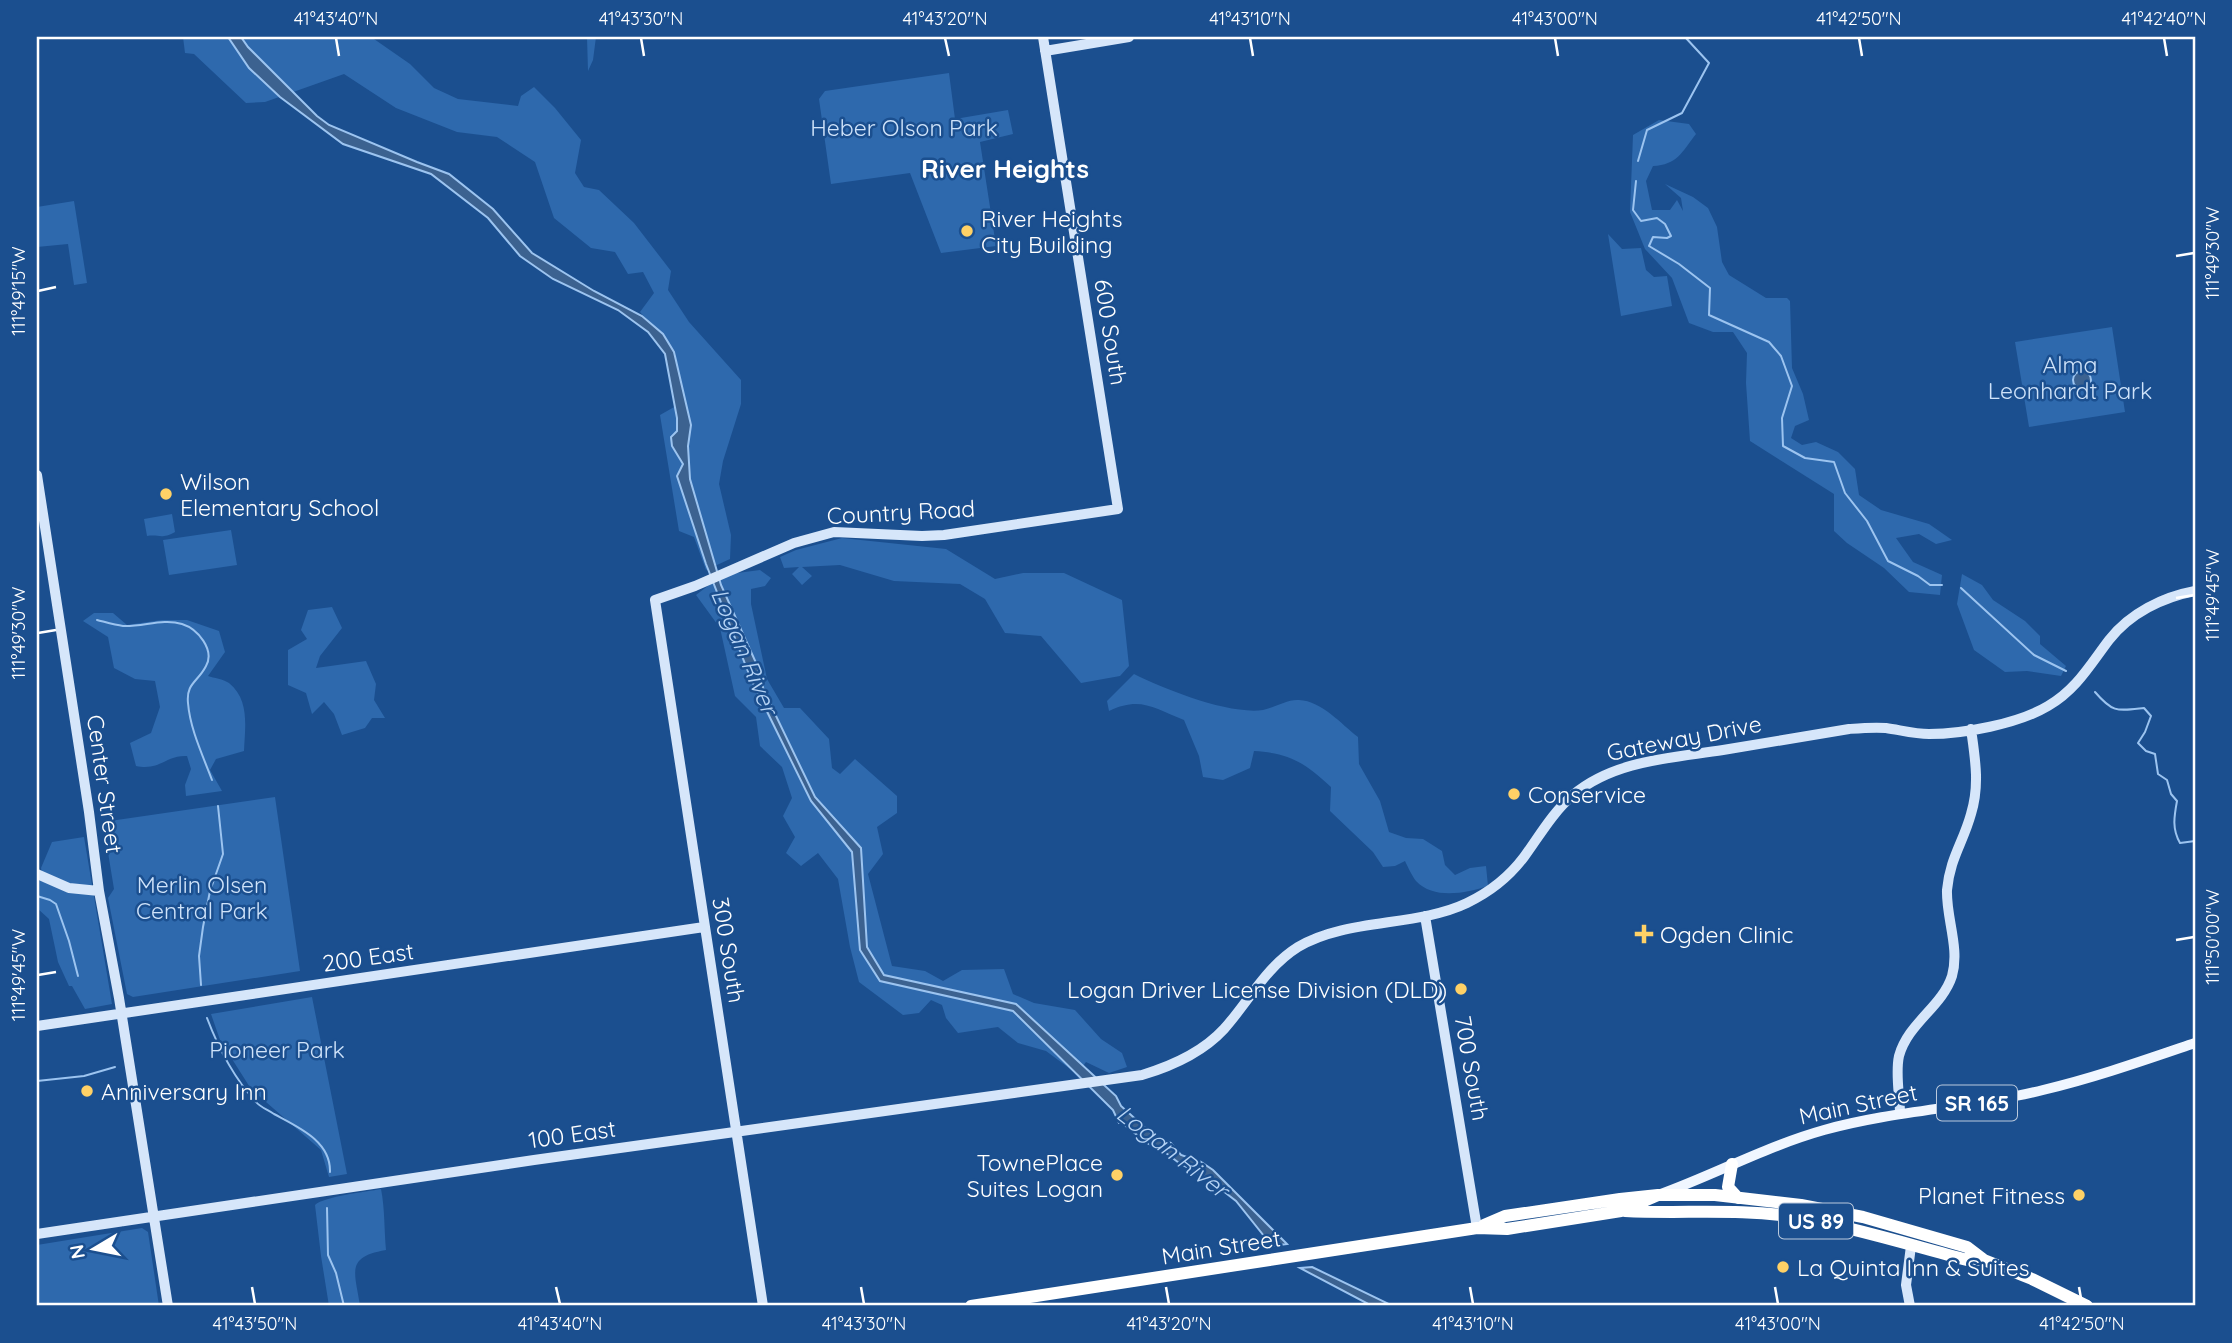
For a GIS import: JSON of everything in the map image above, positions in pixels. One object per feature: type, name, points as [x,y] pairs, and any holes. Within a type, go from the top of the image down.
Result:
[{"type":"highway","points":[[1732,1164],[1728,1187],[1738,1198]]},
{"type":"highway","name":"US 89","points":[[1658,1195],[1688,1194],[1738,1198],[1801,1205],[1863,1217],[1967,1247],[1984,1259],[2087,1306]]},
{"type":"highway","name":"Main Street","points":[[1477,1228],[1505,1216],[1658,1195]]},
{"type":"highway","name":"Main Street","points":[[971,1306],[1477,1228],[1507,1228],[1621,1211],[1658,1195]]},
{"type":"highway","name":"US 89","points":[[1621,1211],[1757,1213],[1795,1217],[1967,1260],[1984,1259]]},
{"type":"main road","name":"Main Street","points":[[1658,1195],[1786,1141],[1827,1129],[2043,1090],[2195,1044]]},
{"type":"street","name":"600 South","points":[[1043,37],[1118,509]]},
{"type":"street","points":[[1045,51],[1129,37]]},
{"type":"street","name":"Center Street","points":[[37,475],[99,891],[167,1306]]},
{"type":"street","name":"Country Road","points":[[654,600],[695,586],[794,543],[834,532],[933,535],[1118,509]]},
{"type":"street","name":"Gateway Drive","points":[[1115,1079],[1162,1069],[1187,1058],[1210,1043],[1273,966],[1299,947],[1345,931],[1425,916],[1462,905],[1494,887],[1523,859],[1549,821],[1572,796],[1587,784],[1620,769],[1849,729],[1886,728],[1928,734],[2002,723],[2046,708],[2066,695],[2110,638],[2123,624],[2139,613],[2166,598],[2195,591]]},
{"type":"street","name":"300 South","points":[[654,600],[764,1306]]},
{"type":"street","points":[[1900,1114],[1899,1054],[1905,1039],[1941,997],[1953,973],[1954,959],[1947,901],[1952,859],[1970,817],[1976,794],[1971,729]]},
{"type":"street","points":[[37,874],[69,888],[99,891]]},
{"type":"street","name":"700 South","points":[[1425,916],[1477,1228]]},
{"type":"street","name":"200 East","points":[[37,1026],[705,926]]},
{"type":"street","name":"100 East","points":[[37,1234],[1115,1079]]},
{"type":"street","points":[[1910,1306],[1906,1285],[1911,1246]]},
{"type":"green space","points":[[183,37],[374,37],[410,64],[434,88],[458,99],[518,106],[521,96],[534,87],[581,140],[575,173],[584,187],[599,190],[634,223],[671,271],[668,290],[689,322],[741,380],[741,404],[723,461],[719,484],[731,535],[730,559],[706,570],[694,537],[679,531],[660,415],[683,402],[675,351],[640,312],[654,293],[643,272],[628,274],[615,252],[591,248],[554,218],[535,162],[497,137],[457,132],[396,108],[344,74],[265,102],[246,103],[194,54],[185,53]]},
{"type":"green space","points":[[587,37],[596,37],[593,60],[588,71]]},
{"type":"green space","name":"Heber Olson Park","points":[[949,73],[955,119],[1008,110],[1013,134],[980,142],[996,246],[941,253],[910,173],[831,184],[819,99],[825,91]]},
{"type":"green space","points":[[1659,120],[1689,124],[1696,134],[1683,152],[1673,160],[1653,166],[1646,181],[1652,210],[1670,210],[1677,200],[1683,211],[1681,198],[1665,184],[1693,197],[1708,208],[1717,227],[1722,262],[1729,275],[1766,298],[1787,298],[1790,301],[1792,368],[1803,394],[1809,420],[1795,426],[1791,438],[1802,445],[1816,442],[1838,452],[1855,469],[1859,495],[1881,510],[1929,524],[1952,540],[1936,544],[1919,534],[1896,538],[1913,562],[1942,575],[1940,595],[1909,592],[1884,568],[1847,543],[1834,531],[1834,494],[1750,441],[1747,353],[1733,332],[1713,332],[1689,323],[1672,278],[1645,249],[1630,212],[1633,135]]},
{"type":"green space","points":[[74,201],[87,283],[74,285],[68,244],[37,247],[37,207]]},
{"type":"green space","points":[[1608,234],[1622,249],[1641,248],[1646,270],[1654,277],[1667,276],[1672,306],[1621,316]]},
{"type":"green space","name":"Alma Leonhardt Park","points":[[2112,327],[2125,412],[2029,427],[2015,342]]},
{"type":"green space","points":[[172,514],[175,532],[163,536],[147,536],[144,519]]},
{"type":"green space","points":[[231,530],[237,565],[169,575],[163,540]]},
{"type":"green space","points":[[842,538],[946,549],[995,579],[1023,573],[1064,573],[1122,600],[1129,666],[1120,676],[1081,683],[1041,636],[1005,633],[985,599],[960,584],[894,581],[840,565],[802,567],[812,576],[802,585],[792,574],[799,567],[784,568],[780,557]]},
{"type":"green space","points":[[760,570],[771,578],[765,586],[751,589],[751,604],[767,679],[784,708],[800,708],[829,739],[832,768],[840,774],[855,759],[897,796],[897,813],[877,827],[883,854],[868,874],[892,966],[925,971],[943,981],[962,970],[1004,969],[1013,994],[1034,1003],[1075,1010],[1101,1039],[1122,1053],[1127,1067],[1109,1073],[1086,1062],[1077,1074],[1046,1051],[1018,1043],[998,1027],[958,1033],[946,1018],[942,1005],[931,1000],[919,1013],[903,1015],[859,982],[838,879],[818,853],[801,866],[786,853],[795,837],[783,816],[792,798],[782,767],[760,746],[756,717],[735,696],[720,628],[696,595],[722,575]]},
{"type":"green space","points":[[1962,574],[1982,585],[1993,600],[2025,621],[2040,636],[2040,644],[2066,666],[2061,676],[2027,671],[2005,672],[1974,650],[1957,604]]},
{"type":"green space","points":[[332,607],[342,628],[320,656],[316,668],[366,661],[376,684],[374,700],[385,718],[372,718],[365,728],[342,735],[334,714],[324,702],[312,714],[306,693],[288,685],[288,650],[307,639],[301,630],[308,610]]},
{"type":"green space","points":[[94,613],[113,613],[127,625],[187,620],[219,631],[225,652],[208,676],[229,683],[236,690],[245,714],[244,751],[216,759],[210,770],[222,791],[186,796],[185,785],[191,769],[187,756],[173,758],[157,765],[136,766],[130,743],[151,733],[160,707],[155,681],[135,679],[114,668],[108,637],[83,621]]},
{"type":"green space","points":[[1134,674],[1162,687],[1233,709],[1263,710],[1299,700],[1316,704],[1358,737],[1359,764],[1380,801],[1389,832],[1406,838],[1423,839],[1442,851],[1445,865],[1455,875],[1470,868],[1486,866],[1488,886],[1460,893],[1441,893],[1423,887],[1416,881],[1405,861],[1395,866],[1383,867],[1373,852],[1330,811],[1331,787],[1305,766],[1287,757],[1254,751],[1250,768],[1223,780],[1203,777],[1199,756],[1184,720],[1147,705],[1130,704],[1109,711],[1107,701]]},
{"type":"green space","name":"Merlin Olsen Central Park","points":[[275,797],[300,971],[133,997],[127,994],[108,898],[114,889],[103,822]]},
{"type":"green space","points":[[84,837],[112,1004],[85,1009],[72,986],[69,986],[58,962],[49,919],[37,908],[37,880],[44,882],[41,868],[52,842]]},
{"type":"green space","name":"Pioneer Park","points":[[312,997],[347,1174],[329,1177],[321,1150],[251,1089],[220,1040],[211,1014]]},
{"type":"green space","points":[[381,1189],[386,1250],[373,1253],[358,1262],[355,1275],[360,1306],[329,1306],[315,1205],[336,1197]]},
{"type":"green space","points":[[142,1228],[148,1232],[159,1306],[37,1306],[37,1245]]},
{"type":"water","name":"Logan River","points":[[228,37],[241,37],[317,116],[329,125],[449,174],[493,209],[532,253],[594,291],[642,316],[663,334],[674,352],[691,425],[688,446],[690,479],[721,585],[757,665],[764,691],[815,797],[861,848],[867,947],[884,975],[1016,1004],[1116,1096],[1121,1106],[1152,1134],[1171,1143],[1181,1155],[1201,1162],[1213,1170],[1287,1244],[1272,1246],[1236,1201],[1205,1177],[1119,1123],[1113,1110],[1013,1011],[880,981],[860,950],[852,852],[811,801],[751,679],[706,564],[677,476],[683,464],[672,446],[671,437],[677,431],[677,418],[665,354],[648,332],[618,310],[553,279],[520,256],[488,218],[431,174],[343,144],[280,97],[249,68]]},
{"type":"water","points":[[2082,371],[2088,374],[2091,380],[2088,386],[2082,389],[2076,386],[2073,380],[2076,374]]},
{"type":"water","points":[[1312,1267],[1392,1306],[1372,1306],[1300,1268]]},
{"type":"waterway","points":[[1638,161],[1647,130],[1682,113],[1709,63],[1685,37]]},
{"type":"waterway","points":[[1636,181],[1633,210],[1641,221],[1657,218],[1665,224],[1671,236],[1653,237],[1649,246],[1679,264],[1710,288],[1709,315],[1769,342],[1781,356],[1792,386],[1782,418],[1783,446],[1805,458],[1834,462],[1845,493],[1867,521],[1888,561],[1930,585],[1942,585]]},
{"type":"waterway","points":[[1961,588],[2034,655],[2066,671]]},
{"type":"waterway","points":[[97,620],[123,626],[175,622],[199,635],[207,647],[208,660],[189,691],[188,703],[194,732],[212,780]]},
{"type":"waterway","points":[[2095,692],[2111,707],[2121,710],[2144,708],[2151,716],[2138,743],[2146,751],[2155,754],[2158,774],[2167,780],[2171,794],[2177,801],[2174,823],[2180,843],[2195,841]]},
{"type":"waterway","points":[[201,985],[199,956],[203,927],[210,891],[223,854],[218,806]]},
{"type":"waterway","points":[[37,896],[56,904],[78,976]]},
{"type":"waterway","points":[[207,1018],[228,1062],[248,1093],[260,1105],[303,1130],[319,1143],[329,1161],[330,1172]]},
{"type":"waterway","points":[[37,1081],[84,1076],[115,1067]]},
{"type":"waterway","points":[[327,1208],[328,1255],[336,1273],[344,1306]]},
{"type":"place","name":"River Heights City Building","points":[[967,231]]},
{"type":"place","name":"Wilson Elementary School","points":[[166,494]]},
{"type":"place","name":"Conservice","points":[[1514,794]]},
{"type":"place","name":"Ogden Clinic","points":[[1644,934]]},
{"type":"place","name":"Logan Driver License Division (DLD)","points":[[1461,989]]},
{"type":"place","name":"Anniversary Inn","points":[[87,1091]]},
{"type":"place","name":"TownePlace Suites Logan","points":[[1117,1175]]},
{"type":"place","name":"Planet Fitness","points":[[2079,1195]]},
{"type":"place","name":"La Quinta Inn & Suites","points":[[1783,1267]]},
{"type":"district","name":"River Heights","points":[[1005,168]]}]
